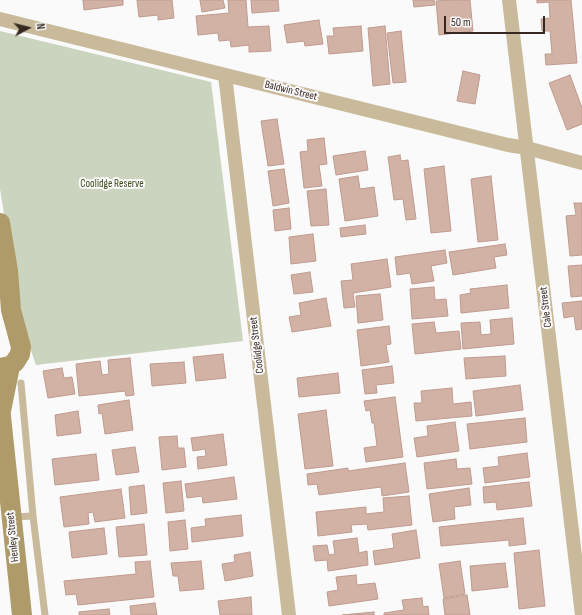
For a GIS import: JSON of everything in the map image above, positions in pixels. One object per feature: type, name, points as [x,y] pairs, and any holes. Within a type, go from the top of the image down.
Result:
[{"type":"street","name":"Cale Street","points":[[509,0],[582,615]]},
{"type":"street","name":"Baldwin Street","points":[[0,19],[508,145],[527,148],[582,164]]},
{"type":"street","name":"Coolidge Street","points":[[225,75],[289,615]]},
{"type":"street","name":"Henley Street","points":[[0,223],[8,270],[12,310],[9,333],[20,342],[20,354],[15,362],[5,367],[0,409],[22,615]]},
{"type":"lane","points":[[21,383],[33,516],[45,615]]},
{"type":"lane","points":[[11,518],[33,516]]},
{"type":"green space","name":"Coolidge Reserve","points":[[0,31],[211,82],[243,341],[36,365],[22,325],[0,189]]},
{"type":"building","points":[[83,0],[123,0],[123,5],[84,10]]},
{"type":"building","points":[[137,0],[172,0],[174,18],[158,20],[158,15],[139,17]]},
{"type":"building","points":[[200,0],[223,0],[225,8],[202,12]]},
{"type":"building","points":[[228,0],[246,0],[248,27],[269,26],[271,51],[249,52],[249,45],[231,47],[230,40],[219,41],[218,33],[198,35],[196,16],[229,13]]},
{"type":"building","points":[[251,0],[278,0],[279,11],[252,13]]},
{"type":"building","points":[[413,0],[434,0],[435,5],[414,7]]},
{"type":"building","points":[[470,0],[473,31],[439,35],[436,1]]},
{"type":"building","points":[[537,0],[571,0],[577,63],[546,65],[545,54],[552,54],[550,31],[542,31],[541,19],[550,18],[549,2],[537,3]]},
{"type":"building","points":[[319,20],[323,44],[305,46],[304,41],[287,43],[284,25]]},
{"type":"building","points":[[361,26],[363,51],[329,54],[327,36],[334,36],[333,28]]},
{"type":"building","points":[[385,26],[390,84],[373,86],[368,28]]},
{"type":"building","points":[[401,31],[406,82],[393,83],[387,33]]},
{"type":"building","points":[[463,71],[480,75],[475,104],[457,101]]},
{"type":"building","points":[[570,75],[582,108],[582,124],[567,130],[549,83]]},
{"type":"building","points":[[277,119],[284,164],[268,166],[261,121]]},
{"type":"building","points":[[324,138],[327,164],[319,165],[322,186],[304,188],[300,152],[308,151],[307,140]]},
{"type":"building","points":[[365,151],[368,170],[336,175],[333,156]]},
{"type":"building","points":[[400,155],[401,161],[408,160],[416,219],[406,220],[403,199],[394,200],[388,157]]},
{"type":"building","points":[[444,166],[451,231],[431,233],[424,169]]},
{"type":"building","points":[[284,169],[289,203],[273,206],[268,171]]},
{"type":"building","points":[[358,176],[360,189],[374,187],[378,216],[345,221],[339,179]]},
{"type":"building","points":[[491,176],[498,240],[478,242],[471,179]]},
{"type":"building","points":[[326,189],[329,225],[311,226],[307,191]]},
{"type":"building","points":[[574,203],[582,203],[582,255],[570,256],[566,216],[576,215]]},
{"type":"building","points":[[289,208],[291,229],[275,231],[273,210]]},
{"type":"building","points":[[365,225],[366,234],[341,237],[340,228]]},
{"type":"building","points":[[313,234],[316,261],[291,264],[289,237]]},
{"type":"building","points":[[505,244],[507,255],[494,257],[496,268],[453,275],[449,252]]},
{"type":"building","points":[[445,250],[447,263],[431,266],[434,281],[412,284],[410,273],[397,275],[395,257]]},
{"type":"building","points":[[387,259],[391,287],[353,293],[355,307],[344,308],[341,281],[353,280],[351,264]]},
{"type":"building","points":[[582,265],[582,296],[571,297],[568,266]]},
{"type":"building","points":[[310,272],[313,292],[294,294],[291,275]]},
{"type":"building","points":[[507,285],[509,308],[461,313],[460,295],[471,293],[470,289]]},
{"type":"building","points":[[434,287],[435,300],[446,299],[448,316],[412,319],[410,289]]},
{"type":"building","points":[[380,294],[383,320],[358,323],[356,296]]},
{"type":"building","points":[[326,298],[331,326],[292,332],[289,317],[301,315],[299,303]]},
{"type":"building","points":[[582,301],[582,329],[576,330],[574,316],[564,318],[562,303]]},
{"type":"building","points":[[512,318],[514,344],[463,349],[461,323],[480,322],[481,335],[491,334],[490,320]]},
{"type":"building","points":[[434,322],[436,333],[459,331],[461,349],[415,354],[412,324]]},
{"type":"building","points":[[389,326],[391,344],[386,345],[389,362],[361,366],[357,330]]},
{"type":"building","points":[[223,354],[226,378],[196,381],[193,357]]},
{"type":"building","points":[[505,356],[506,376],[466,379],[464,358]]},
{"type":"building","points":[[130,358],[134,395],[126,396],[125,391],[79,396],[76,364],[100,361],[102,375],[109,374],[108,360]]},
{"type":"building","points":[[184,362],[186,383],[152,386],[150,364]]},
{"type":"building","points":[[392,366],[394,383],[376,385],[377,393],[365,394],[362,370]]},
{"type":"building","points":[[62,368],[64,378],[72,377],[75,394],[48,398],[43,371]]},
{"type":"building","points":[[338,373],[340,393],[299,397],[297,378]]},
{"type":"building","points":[[520,385],[523,410],[476,416],[473,391]]},
{"type":"building","points":[[452,388],[453,404],[471,402],[472,416],[416,421],[414,403],[422,403],[421,391]]},
{"type":"building","points":[[395,397],[403,457],[366,462],[364,448],[377,446],[374,423],[372,423],[370,410],[366,411],[364,401]]},
{"type":"building","points":[[129,400],[133,430],[105,434],[102,413],[99,414],[98,405]]},
{"type":"building","points":[[326,410],[333,466],[305,469],[298,414]]},
{"type":"building","points":[[78,411],[81,433],[57,436],[55,415]]},
{"type":"building","points":[[525,418],[527,442],[470,449],[467,424]]},
{"type":"building","points":[[455,422],[459,451],[417,457],[414,438],[428,436],[427,426]]},
{"type":"building","points":[[223,434],[227,465],[198,469],[197,457],[206,456],[205,449],[193,451],[191,438]]},
{"type":"building","points":[[177,436],[178,448],[184,448],[186,467],[162,470],[159,437]]},
{"type":"building","points":[[135,447],[139,472],[116,475],[112,450]]},
{"type":"building","points":[[527,453],[530,477],[485,483],[483,468],[499,466],[498,457]]},
{"type":"building","points":[[96,454],[99,480],[55,485],[52,459]]},
{"type":"building","points":[[456,459],[457,469],[470,468],[472,484],[427,489],[424,463]]},
{"type":"building","points":[[405,463],[409,492],[382,496],[381,487],[319,495],[317,484],[308,485],[307,474],[348,468],[348,471]]},
{"type":"building","points":[[234,477],[237,499],[203,503],[202,496],[187,498],[185,484]]},
{"type":"building","points":[[181,481],[184,511],[166,513],[163,483]]},
{"type":"building","points":[[529,482],[532,506],[497,510],[496,502],[484,503],[483,487]]},
{"type":"building","points":[[144,485],[147,513],[131,515],[129,487]]},
{"type":"building","points":[[469,488],[471,505],[454,507],[455,519],[433,522],[429,494]]},
{"type":"building","points":[[121,489],[125,518],[95,522],[93,512],[88,513],[89,524],[64,527],[60,497]]},
{"type":"building","points":[[409,496],[412,525],[368,530],[367,524],[351,525],[352,532],[318,536],[316,512],[366,507],[366,514],[384,512],[383,498]]},
{"type":"building","points":[[241,515],[243,536],[192,542],[191,528],[206,526],[205,519]]},
{"type":"building","points":[[523,518],[526,544],[509,546],[509,540],[441,546],[439,527]]},
{"type":"building","points":[[185,520],[188,549],[170,551],[168,522]]},
{"type":"building","points":[[144,524],[147,555],[119,557],[116,527]]},
{"type":"building","points":[[104,528],[107,554],[72,558],[69,532]]},
{"type":"building","points":[[416,530],[420,558],[375,565],[373,551],[394,548],[392,534]]},
{"type":"building","points":[[357,538],[359,553],[367,551],[368,565],[328,571],[327,560],[315,561],[313,546],[327,545],[329,555],[335,554],[333,541]]},
{"type":"building","points":[[539,550],[545,606],[519,609],[514,553]]},
{"type":"building","points":[[250,552],[253,576],[225,581],[222,564],[235,562],[234,555]]},
{"type":"building","points":[[150,561],[154,597],[78,605],[76,594],[66,595],[64,581],[136,574],[135,562]]},
{"type":"building","points":[[201,561],[204,589],[180,591],[178,576],[173,576],[171,563]]},
{"type":"building","points":[[460,561],[465,594],[444,598],[439,564]]},
{"type":"building","points":[[505,563],[508,587],[472,591],[470,566]]},
{"type":"building","points":[[356,575],[357,585],[375,583],[378,599],[329,606],[327,592],[338,590],[336,577]]},
{"type":"building","points":[[467,595],[470,615],[445,615],[443,599]]},
{"type":"building","points":[[251,597],[252,615],[220,615],[218,601]]},
{"type":"building","points":[[422,598],[423,607],[428,606],[429,615],[384,615],[384,613],[404,610],[402,600]]},
{"type":"building","points":[[155,603],[157,615],[131,615],[130,606]]},
{"type":"building","points":[[109,609],[110,615],[79,615],[79,612]]},
{"type":"building","points":[[374,612],[374,615],[342,615]]}]
